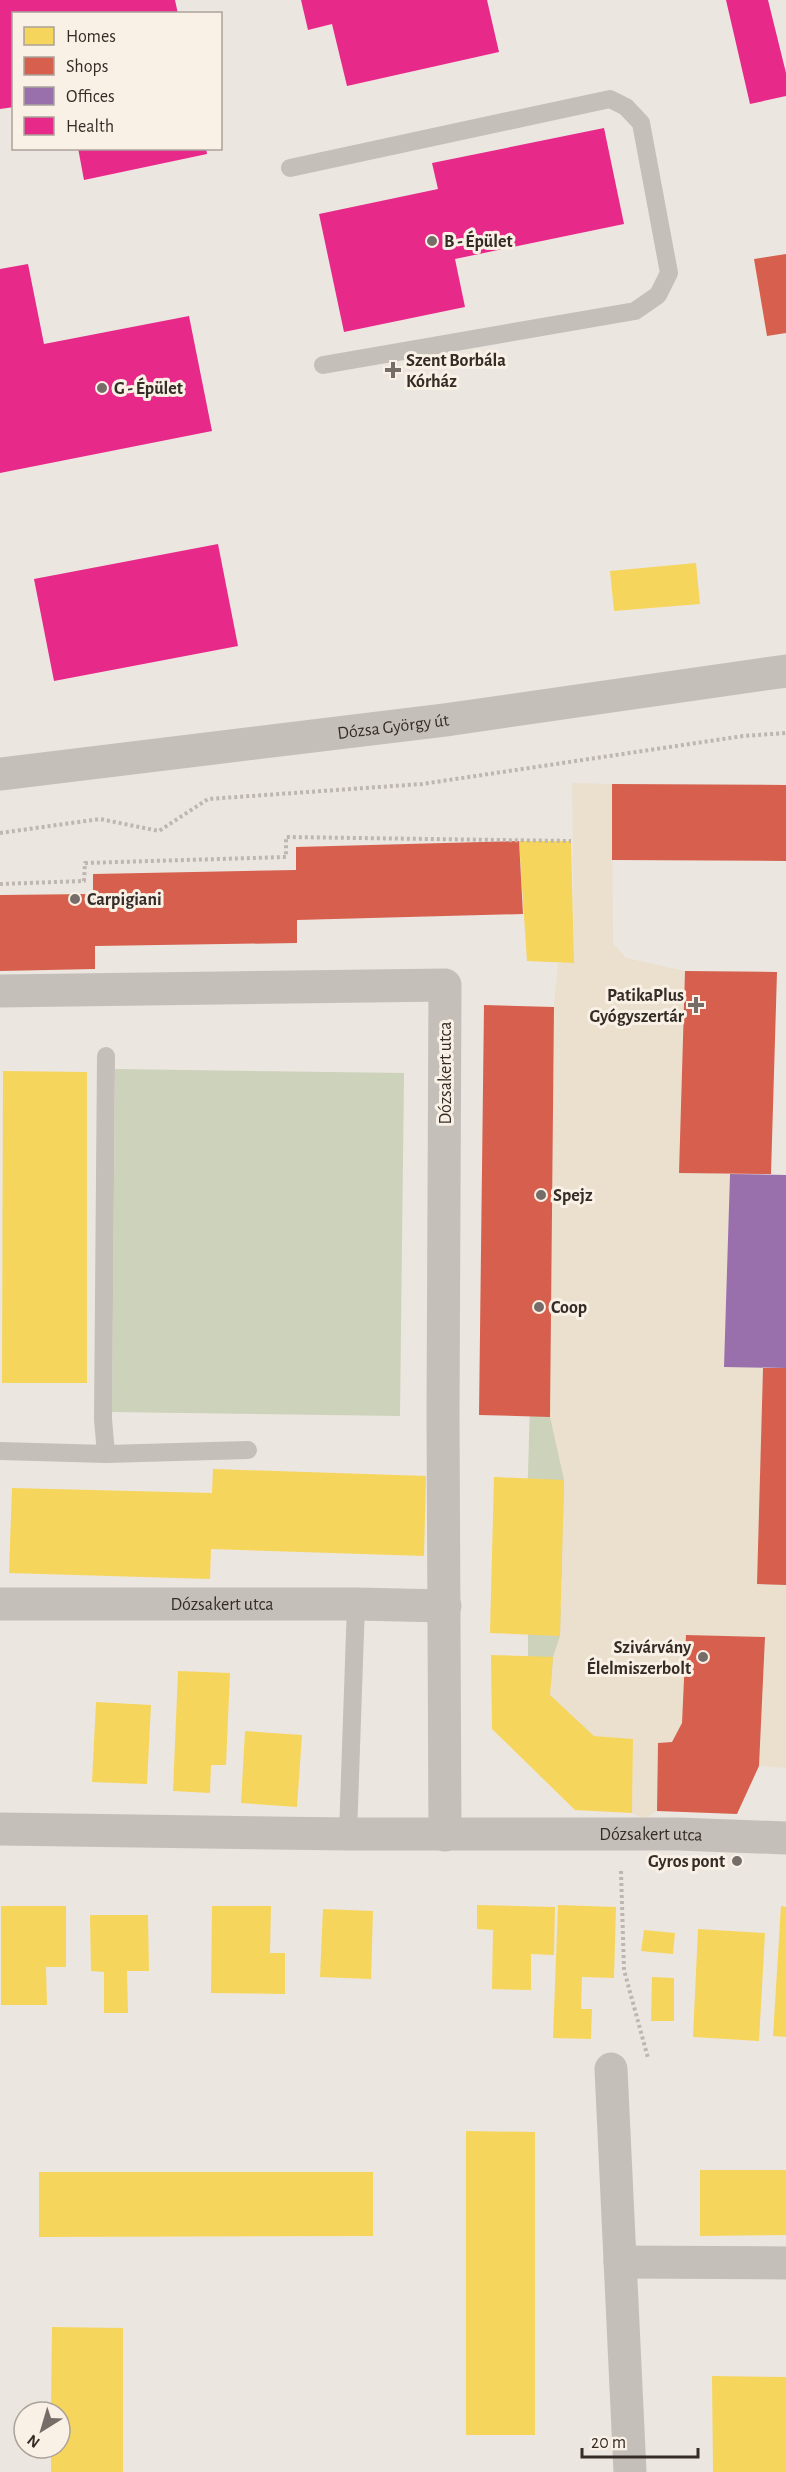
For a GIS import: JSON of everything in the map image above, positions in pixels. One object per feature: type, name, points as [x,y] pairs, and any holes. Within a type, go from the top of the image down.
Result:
[{"type":"street","name":"Dózsa György út","points":[[0,774],[445,720],[786,671]]},
{"type":"street","name":"Dózsakert utca","points":[[0,991],[445,985],[443,1413],[445,1835]]},
{"type":"street","name":"Dózsakert utca","points":[[0,1604],[445,1606]]},
{"type":"street","name":"Dózsakert utca","points":[[0,1829],[445,1835],[678,1834],[786,1838]]},
{"type":"street","points":[[611,2069],[630,2472]]},
{"type":"street","points":[[620,2262],[786,2263]]},
{"type":"lane","points":[[290,168],[610,99],[626,107],[640,123],[669,273],[658,295],[635,311],[323,364]]},
{"type":"lane","points":[[106,1056],[103,1419],[106,1454]]},
{"type":"lane","points":[[0,1451],[106,1454],[248,1450]]},
{"type":"lane","points":[[348,1834],[356,1604]]},
{"type":"path","points":[[0,833],[100,819],[159,831],[208,799],[422,784],[743,736],[786,733]]},
{"type":"path","points":[[0,884],[84,881],[85,863],[286,857],[286,837],[571,841]]},
{"type":"green space","points":[[115,1069],[404,1073],[400,1416],[112,1412]]},
{"type":"green space","points":[[530,1403],[586,1405],[582,1578],[525,1577]]},
{"type":"green space","points":[[528,1608],[576,1609],[560,1694],[528,1666]]},
{"type":"shaded area","points":[[572,783],[612,784],[613,943],[626,958],[685,971],[679,1172],[730,1174],[724,1366],[763,1368],[757,1584],[786,1585],[786,1768],[759,1766],[765,1637],[687,1635],[682,1723],[672,1742],[658,1743],[657,1811],[644,1819],[632,1813],[633,1739],[594,1736],[550,1695],[553,1657],[560,1636],[564,1480],[550,1417],[554,1007],[558,963],[574,963]]},
{"type":"building: Homes","points":[[696,563],[700,604],[614,611],[610,571]]},
{"type":"building: Homes","points":[[519,841],[571,841],[574,963],[527,961]]},
{"type":"building: Homes","points":[[3,1071],[87,1072],[87,1383],[2,1383]]},
{"type":"building: Homes","points":[[213,1469],[426,1476],[424,1556],[211,1549],[210,1579],[9,1573],[12,1488],[212,1493]]},
{"type":"building: Homes","points":[[494,1477],[564,1480],[560,1636],[490,1633]]},
{"type":"building: Homes","points":[[491,1655],[553,1657],[550,1695],[594,1736],[633,1739],[632,1813],[575,1810],[492,1729]]},
{"type":"building: Homes","points":[[178,1671],[230,1673],[226,1765],[211,1765],[210,1793],[173,1791]]},
{"type":"building: Homes","points":[[96,1702],[151,1705],[147,1784],[92,1782]]},
{"type":"building: Homes","points":[[245,1731],[302,1735],[297,1807],[241,1803]]},
{"type":"building: Homes","points":[[477,1905],[555,1907],[554,1955],[531,1954],[531,1990],[492,1989],[493,1930],[477,1929]]},
{"type":"building: Homes","points":[[558,1905],[616,1907],[614,1978],[582,1977],[581,2009],[592,2009],[591,2039],[553,2038]]},
{"type":"building: Homes","points":[[1,1906],[66,1906],[66,1967],[46,1967],[47,2005],[1,2005]]},
{"type":"building: Homes","points":[[212,1906],[271,1906],[270,1953],[285,1953],[285,1994],[211,1993]]},
{"type":"building: Homes","points":[[781,1906],[786,1907],[786,2037],[773,2036]]},
{"type":"building: Homes","points":[[323,1909],[373,1911],[371,1979],[320,1977]]},
{"type":"building: Homes","points":[[90,1915],[148,1915],[149,1971],[127,1971],[128,2013],[104,2013],[104,1972],[91,1971]]},
{"type":"building: Homes","points":[[698,1929],[765,1933],[759,2041],[693,2037]]},
{"type":"building: Homes","points":[[644,1930],[675,1933],[673,1954],[641,1951]]},
{"type":"building: Homes","points":[[652,1977],[674,1978],[674,2021],[651,2021]]},
{"type":"building: Homes","points":[[466,2131],[535,2132],[535,2435],[466,2435]]},
{"type":"building: Homes","points":[[700,2170],[786,2170],[786,2235],[700,2236]]},
{"type":"building: Homes","points":[[39,2172],[373,2172],[373,2236],[39,2237]]},
{"type":"building: Homes","points":[[52,2327],[123,2328],[123,2472],[51,2472],[51,2460],[72,2460],[72,2400],[51,2400]]},
{"type":"building: Homes","points":[[712,2376],[786,2377],[786,2472],[713,2472]]},
{"type":"building: Shops","points":[[786,254],[786,333],[767,336],[754,259]]},
{"type":"building: Shops","points":[[612,784],[786,785],[786,861],[612,860]]},
{"type":"building: Shops","points":[[519,841],[523,914],[297,920],[297,943],[95,946],[95,969],[0,971],[0,895],[93,894],[93,874],[296,870],[296,847]]},
{"type":"building: Shops","points":[[685,971],[777,972],[771,1174],[679,1173]]},
{"type":"building: Shops","points":[[484,1005],[554,1007],[550,1417],[479,1415]]},
{"type":"building: Shops","points":[[763,1368],[786,1368],[786,1585],[757,1584]]},
{"type":"building: Shops","points":[[686,1635],[765,1637],[759,1766],[737,1814],[657,1811],[658,1743],[672,1742],[682,1723]]},
{"type":"building: Offices","points":[[730,1174],[786,1175],[786,1368],[724,1367]]},
{"type":"building: Health","points":[[0,0],[175,0],[178,12],[12,12],[12,107],[0,109]]},
{"type":"building: Health","points":[[301,0],[487,0],[499,52],[347,86],[332,24],[308,30]]},
{"type":"building: Health","points":[[726,0],[768,0],[786,73],[786,96],[750,104]]},
{"type":"building: Health","name":"B - Épület","points":[[604,128],[624,224],[455,259],[465,307],[344,332],[319,214],[438,189],[432,163]]},
{"type":"building: Health","points":[[78,150],[206,150],[207,154],[84,180]]},
{"type":"building: Health","name":"G - Épület","points":[[28,264],[44,344],[189,316],[212,431],[0,473],[0,269]]},
{"type":"building: Health","points":[[218,544],[238,646],[54,681],[34,579]]},
{"type":"place","name":"B - Épület","points":[[432,241]]},
{"type":"place","name":"Szent Borbála Kórház","points":[[393,370]]},
{"type":"place","name":"G - Épület","points":[[102,388]]},
{"type":"place","name":"Carpigiani","points":[[75,899]]},
{"type":"place","name":"PatikaPlus Gyógyszertár","points":[[696,1005]]},
{"type":"place","name":"Spejz","points":[[541,1195]]},
{"type":"place","name":"Coop","points":[[539,1307]]},
{"type":"place","name":"Szivárvány Élelmiszerbolt","points":[[703,1657]]},
{"type":"place","name":"Gyros pont","points":[[737,1861]]}]
